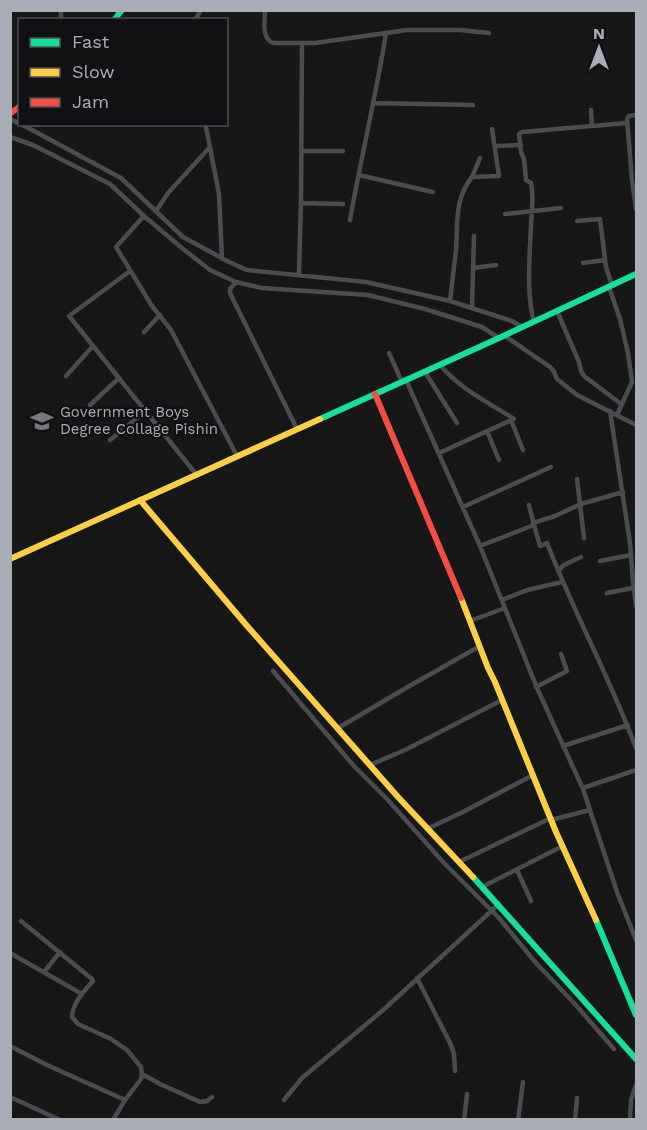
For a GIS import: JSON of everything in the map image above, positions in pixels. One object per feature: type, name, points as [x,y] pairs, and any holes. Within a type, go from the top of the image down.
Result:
[{"type":"street","points":[[265,10],[265,36],[273,43],[315,43],[407,30],[460,30],[489,33]]},
{"type":"street","points":[[350,220],[386,33]]},
{"type":"street","points":[[299,276],[302,43]]},
{"type":"street","points":[[374,103],[473,105]]},
{"type":"street","points":[[591,110],[592,126]]},
{"type":"street","points":[[636,115],[627,118],[636,208]]},
{"type":"street","points":[[534,322],[531,310],[530,258],[532,185],[526,180],[519,134],[627,123]]},
{"type":"street","points":[[24,126],[121,178],[183,237],[222,259],[248,270],[366,282],[472,308],[512,321],[522,327]]},
{"type":"street","points":[[205,126],[219,194],[222,259]]},
{"type":"street","points":[[471,177],[499,176],[492,129]]},
{"type":"street","points":[[10,137],[33,145],[110,184],[144,216],[210,270],[236,282],[262,288],[368,295],[425,309],[482,327],[502,337],[553,370],[557,379],[573,392],[636,425]]},
{"type":"street","points":[[495,146],[520,145]]},
{"type":"street","points":[[156,211],[210,147]]},
{"type":"street","points":[[302,151],[343,151]]},
{"type":"street","points":[[450,302],[458,205],[480,158]]},
{"type":"street","points":[[359,175],[433,192]]},
{"type":"street","points":[[301,203],[343,204]]},
{"type":"street","points":[[505,214],[561,208]]},
{"type":"street","points":[[144,216],[116,247],[152,306],[171,330],[237,456]]},
{"type":"street","points":[[577,221],[600,219],[605,260],[629,358],[632,382],[617,414]]},
{"type":"street","points":[[472,308],[474,236]]},
{"type":"street","points":[[583,263],[605,260]]},
{"type":"street","points":[[473,268],[496,265]]},
{"type":"street","points":[[130,271],[69,316],[196,474]]},
{"type":"street","points":[[10,558],[425,372],[636,274]]},
{"type":"street","points":[[236,282],[230,289],[230,293],[297,429]]},
{"type":"street","points":[[557,311],[584,376],[621,406]]},
{"type":"street","points":[[144,332],[160,315]]},
{"type":"street","points":[[66,376],[93,346]]},
{"type":"street","points":[[389,353],[439,453],[480,546],[536,687],[583,788],[617,892],[636,940]]},
{"type":"street","points":[[629,358],[636,357]]},
{"type":"street","points":[[440,365],[460,386],[514,419],[511,420],[523,450]]},
{"type":"street","points":[[425,372],[457,423]]},
{"type":"street","points":[[90,405],[119,378]]},
{"type":"street","points":[[375,394],[551,819],[636,1015]]},
{"type":"street","points":[[110,441],[146,411]]},
{"type":"street","points":[[610,411],[623,492],[636,606]]},
{"type":"street","points":[[439,453],[511,420]]},
{"type":"street","points":[[487,431],[499,460]]},
{"type":"street","points":[[463,507],[550,466]]},
{"type":"street","points":[[577,479],[584,538]]},
{"type":"street","points":[[480,546],[581,504],[623,492]]},
{"type":"street","points":[[140,500],[398,797],[499,904],[636,1059]]},
{"type":"street","points":[[529,505],[540,546],[547,543],[562,582],[628,725],[636,748]]},
{"type":"street","points":[[600,561],[631,555]]},
{"type":"street","points":[[558,572],[567,562],[581,557]]},
{"type":"street","points":[[501,600],[527,590],[562,582]]},
{"type":"street","points":[[607,593],[633,588]]},
{"type":"street","points":[[470,621],[505,608]]},
{"type":"street","points":[[338,728],[480,646]]},
{"type":"street","points":[[536,687],[567,671],[561,654]]},
{"type":"street","points":[[273,671],[353,765],[387,799],[418,836],[499,918],[536,963],[614,1049]]},
{"type":"street","points":[[370,765],[405,750],[502,700]]},
{"type":"street","points":[[563,746],[628,725]]},
{"type":"street","points":[[583,788],[636,770]]},
{"type":"street","points":[[429,828],[533,775]]},
{"type":"street","points":[[459,862],[551,819],[590,810]]},
{"type":"street","points":[[482,887],[563,846]]},
{"type":"street","points":[[517,870],[531,901]]},
{"type":"street","points":[[284,1100],[309,1072],[499,904]]},
{"type":"street","points":[[21,921],[92,979],[93,981],[72,1011],[72,1017],[78,1024],[111,1039],[127,1050],[141,1067],[141,1079],[113,1119]]},
{"type":"street","points":[[10,952],[82,994]]},
{"type":"street","points":[[44,972],[60,952]]},
{"type":"street","points":[[417,978],[451,1045],[455,1071]]},
{"type":"street","points":[[10,1046],[125,1100]]},
{"type":"street","points":[[142,1074],[200,1102],[212,1097]]},
{"type":"street","points":[[518,1119],[523,1082]]},
{"type":"street","points":[[630,1119],[631,1100],[636,1085]]},
{"type":"street","points":[[464,1119],[467,1095]]},
{"type":"street","points":[[10,1097],[60,1119]]},
{"type":"street","points":[[575,1119],[577,1098]]},
{"type":"traffic: fast","points":[[116,18],[122,10]]},
{"type":"traffic: fast","points":[[320,419],[636,274]]},
{"type":"traffic: fast","points":[[473,877],[636,1059]]},
{"type":"traffic: fast","points":[[596,920],[636,1015]]},
{"type":"traffic: slow","points":[[10,559],[320,419]]},
{"type":"traffic: slow","points":[[140,500],[398,797],[473,877]]},
{"type":"traffic: slow","points":[[461,598],[556,832],[596,920]]},
{"type":"traffic: jam","points":[[10,114],[18,108]]},
{"type":"traffic: jam","points":[[375,394],[461,598]]},
{"type":"place","name":"Government Boys Degree Collage Pishin","points":[[42,421]]}]
